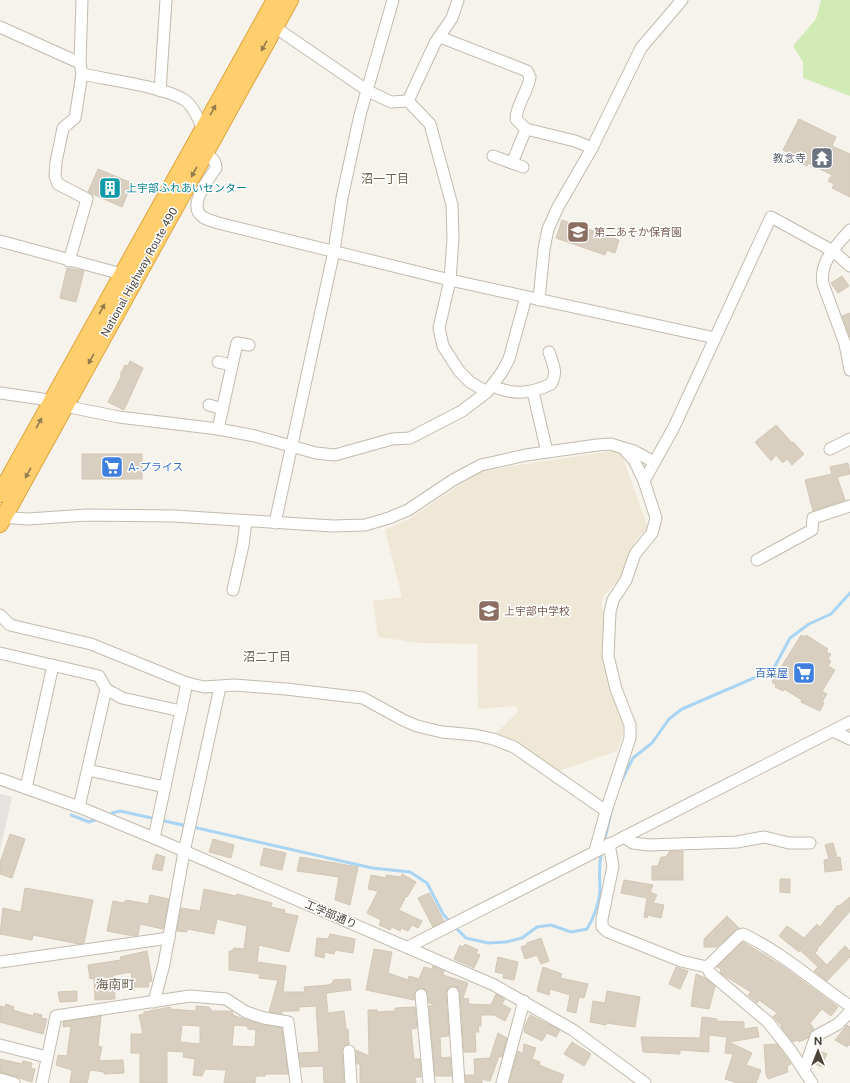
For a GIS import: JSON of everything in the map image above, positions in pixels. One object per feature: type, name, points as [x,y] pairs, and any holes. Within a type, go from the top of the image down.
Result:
[{"type":"highway","name":"National Highway Route 490","points":[[128,276],[205,151],[268,24],[274,0]]},
{"type":"highway","name":"National Highway Route 490","points":[[1,519],[58,403],[128,276],[203,127],[268,24],[290,0]]},
{"type":"highway","name":"National Highway Route 490","points":[[0,494],[58,403]]},
{"type":"street","points":[[69,261],[87,199],[58,184],[55,176],[63,128],[75,118],[81,69],[82,0]]},
{"type":"street","points":[[160,91],[166,0]]},
{"type":"street","points":[[275,523],[334,251],[342,198],[360,116],[393,0]]},
{"type":"street","points":[[408,100],[435,43],[452,18],[458,0]]},
{"type":"street","points":[[539,300],[544,249],[548,229],[558,207],[592,148],[640,48],[682,0]]},
{"type":"street","points":[[268,24],[368,91],[391,102],[408,100]]},
{"type":"street","points":[[0,27],[81,69],[184,99],[203,127],[205,151],[215,160],[216,164],[198,199],[196,206],[198,212],[203,218],[450,280],[715,338]]},
{"type":"street","points":[[440,37],[527,72],[530,77],[529,85],[516,112],[516,120],[526,129],[575,141],[592,148]]},
{"type":"street","points":[[408,100],[430,124],[452,205],[453,240],[450,280],[439,328],[443,346],[459,371],[470,382],[490,389],[510,391],[533,392],[551,384],[554,380],[555,368],[549,352]]},
{"type":"street","points":[[493,156],[517,165],[526,129]]},
{"type":"street","points":[[644,481],[674,427],[771,217],[833,251],[850,266]]},
{"type":"street","points":[[850,230],[823,266],[821,274],[822,284],[845,344],[850,370]]},
{"type":"street","points":[[0,241],[128,276]]},
{"type":"street","points":[[0,393],[58,403],[119,417],[218,429],[292,445],[316,453],[335,455],[392,439],[410,438],[462,411],[490,389],[509,359],[526,297]]},
{"type":"street","points":[[218,429],[237,343],[249,345]]},
{"type":"street","points":[[218,362],[232,365]]},
{"type":"street","points":[[533,392],[547,452]]},
{"type":"street","points":[[209,405],[223,409]]},
{"type":"street","points":[[830,449],[850,439]]},
{"type":"street","points":[[1,519],[28,519],[87,515],[146,515],[333,526],[365,526],[408,510],[453,480],[481,465],[508,458],[611,444],[634,451],[654,462]]},
{"type":"street","points":[[595,851],[606,811],[630,738],[630,725],[616,689],[608,656],[610,612],[613,600],[626,580],[635,554],[655,526],[656,518],[644,481],[634,460],[624,448]]},
{"type":"street","points":[[757,560],[812,530],[813,518],[850,506]]},
{"type":"street","points":[[233,590],[243,545],[246,521]]},
{"type":"street","points":[[0,615],[10,625],[91,644],[187,683],[204,687],[235,685],[363,698],[417,726],[442,732],[475,735],[493,739],[514,747],[606,811]]},
{"type":"street","points":[[0,653],[99,676],[106,689],[122,698],[182,711]]},
{"type":"street","points":[[26,788],[53,665]]},
{"type":"street","points":[[154,838],[187,683]]},
{"type":"street","points":[[154,1002],[169,938],[184,861],[184,852],[220,687]]},
{"type":"street","points":[[79,807],[106,689]]},
{"type":"street","points":[[408,947],[850,722]]},
{"type":"street","points":[[833,731],[850,739]]},
{"type":"street","points":[[88,770],[165,787]]},
{"type":"street","name":"工学部通り","points":[[0,779],[79,807],[154,838],[494,985],[573,1030],[645,1083]]},
{"type":"street","points":[[624,837],[633,843],[649,845],[722,843],[764,837],[789,843],[810,843]]},
{"type":"street","points":[[609,844],[613,866],[602,919],[602,927],[608,932],[670,957],[707,968],[710,974],[768,1022],[812,1083]]},
{"type":"street","points":[[707,968],[740,935],[743,934],[805,972],[820,987],[850,1006]]},
{"type":"street","points":[[0,962],[169,938]]},
{"type":"street","points":[[453,993],[459,1083]]},
{"type":"street","points":[[421,995],[429,1083]]},
{"type":"street","points":[[42,1083],[56,1016],[190,996],[226,999],[246,1012],[288,1022],[296,1083]]},
{"type":"street","points":[[502,1083],[524,1001]]},
{"type":"street","points":[[804,1070],[812,1043],[816,1036],[838,1024],[850,1012]]},
{"type":"street","points":[[0,1044],[47,1057]]},
{"type":"street","points":[[349,1051],[351,1083]]},
{"type":"street","points":[[0,1080],[14,1083]]},
{"type":"shaded area","name":"上宇部中学校","points":[[612,451],[619,452],[623,458],[648,528],[636,540],[624,570],[619,579],[603,597],[601,605],[606,617],[601,655],[623,717],[623,734],[617,751],[555,772],[494,735],[518,712],[517,706],[478,709],[477,644],[420,643],[378,637],[373,601],[402,597],[385,530],[409,519],[480,471]]},
{"type":"shaded area","points":[[0,794],[12,797],[0,850]]},
{"type":"green space","points":[[821,0],[850,0],[850,96],[803,78],[803,62],[793,46],[816,19]]},
{"type":"building","name":"教念寺","points":[[799,119],[836,137],[832,146],[850,154],[850,197],[832,188],[834,184],[828,181],[832,175],[808,163],[807,166],[793,160],[795,156],[783,150]]},
{"type":"building","name":"上宇部ふれあいセンター","points":[[98,169],[132,183],[122,207],[88,192]]},
{"type":"building","name":"第二あそか保育園","points":[[562,220],[619,240],[615,253],[607,250],[605,255],[556,238]]},
{"type":"building","points":[[67,268],[84,271],[76,302],[60,298]]},
{"type":"building","points":[[842,276],[849,286],[838,293],[831,283]]},
{"type":"building","points":[[850,313],[850,337],[842,316]]},
{"type":"building","points":[[130,361],[143,368],[124,410],[108,402],[122,375],[120,375],[125,365],[128,366]]},
{"type":"building","points":[[776,425],[804,454],[792,465],[787,459],[783,463],[776,455],[771,461],[755,442]]},
{"type":"building","name":"A-プライス","points":[[82,454],[142,454],[142,479],[82,479]]},
{"type":"building","points":[[848,463],[850,474],[837,477],[845,500],[813,511],[805,480],[832,474],[830,467]]},
{"type":"building","name":"百菜屋","points":[[801,635],[805,637],[806,635],[828,649],[826,652],[831,654],[828,659],[831,661],[828,666],[835,670],[822,691],[827,694],[822,702],[824,703],[820,711],[801,702],[802,700],[784,689],[783,691],[775,687],[776,685],[772,682]]},
{"type":"building","points":[[10,834],[25,839],[12,878],[0,874],[0,863]]},
{"type":"building","points":[[213,839],[234,845],[231,858],[209,852]]},
{"type":"building","points":[[833,843],[837,858],[840,857],[842,870],[825,872],[824,860],[829,859],[825,845]]},
{"type":"building","points":[[264,848],[286,853],[282,870],[260,865]]},
{"type":"building","points":[[670,851],[683,851],[683,880],[652,880],[652,866],[658,866],[661,857],[666,857]]},
{"type":"building","points":[[156,854],[165,857],[162,871],[152,869]]},
{"type":"building","points":[[300,857],[358,867],[350,905],[335,900],[339,877],[297,871]]},
{"type":"building","points":[[402,874],[416,882],[407,897],[406,896],[399,910],[422,921],[418,928],[412,925],[408,931],[401,928],[400,931],[392,927],[390,930],[379,925],[381,920],[367,913],[378,891],[368,889],[371,875],[386,878],[386,875],[401,877]]},
{"type":"building","points":[[780,879],[790,879],[790,893],[780,892]]},
{"type":"building","points":[[624,880],[653,885],[650,892],[657,895],[653,903],[664,905],[661,918],[648,915],[647,918],[644,917],[647,898],[621,893]]},
{"type":"building","points":[[25,888],[93,900],[84,943],[79,944],[33,935],[32,940],[0,934],[3,908],[21,912]]},
{"type":"building","points":[[204,889],[236,896],[237,894],[272,903],[271,907],[285,910],[284,913],[298,916],[289,952],[259,945],[257,962],[286,966],[283,992],[305,992],[304,987],[328,985],[333,983],[333,980],[350,979],[351,990],[326,993],[328,1013],[344,1011],[346,1029],[348,1029],[349,1044],[345,1045],[342,1051],[344,1083],[324,1083],[323,1066],[301,1067],[299,1053],[319,1052],[316,1006],[299,1007],[299,1011],[282,1011],[282,1014],[269,1012],[278,980],[259,978],[260,974],[229,970],[229,951],[232,951],[234,948],[244,949],[247,926],[217,919],[214,934],[187,929],[187,932],[177,931],[181,908],[200,911]]},
{"type":"building","points":[[429,893],[444,921],[433,927],[418,898]]},
{"type":"building","points":[[150,895],[169,899],[163,929],[140,924],[138,935],[134,936],[107,931],[113,901],[124,903],[126,900],[148,904]]},
{"type":"building","points":[[850,897],[850,911],[815,953],[827,965],[845,946],[850,951],[850,957],[827,981],[814,971],[818,967],[800,950],[799,952],[779,936],[787,926],[804,938],[817,924],[820,927],[838,905],[839,906]]},
{"type":"building","points":[[727,916],[739,928],[717,947],[704,947],[704,939]]},
{"type":"building","points":[[330,934],[355,939],[353,953],[335,950],[334,954],[325,952],[324,958],[315,956],[317,938],[328,939]]},
{"type":"building","points":[[541,938],[549,961],[541,964],[537,955],[525,959],[521,947]]},
{"type":"building","points":[[743,942],[781,965],[838,1007],[831,1016],[822,1009],[810,1023],[814,1029],[808,1038],[799,1042],[797,1040],[793,1042],[781,1027],[782,1026],[773,1017],[777,1013],[759,1000],[757,1003],[748,995],[751,992],[720,973],[721,969],[717,967]]},
{"type":"building","points":[[465,944],[478,950],[476,953],[480,955],[474,968],[454,959],[460,945],[462,947]]},
{"type":"building","points":[[374,949],[392,952],[388,973],[408,980],[409,976],[419,979],[424,967],[432,969],[433,966],[444,971],[443,975],[468,983],[463,998],[469,999],[468,1004],[491,1005],[496,994],[505,999],[502,1004],[511,1009],[505,1021],[494,1015],[481,1015],[481,1026],[478,1026],[479,1032],[475,1032],[476,1052],[464,1052],[460,992],[456,987],[449,987],[446,993],[449,1036],[440,1037],[441,1058],[450,1057],[452,1076],[435,1076],[429,1006],[436,1004],[429,1003],[428,994],[424,989],[420,988],[415,992],[414,1000],[366,990]]},
{"type":"building","points":[[147,951],[152,981],[148,982],[149,987],[133,987],[131,972],[114,975],[115,999],[95,1000],[94,978],[90,979],[88,965],[121,960],[120,957]]},
{"type":"building","points":[[498,957],[518,962],[514,980],[503,978],[504,974],[495,972]]},
{"type":"building","points":[[543,967],[562,974],[560,978],[588,984],[584,998],[579,997],[576,1013],[567,1011],[570,995],[550,989],[549,995],[537,991]]},
{"type":"building","points":[[676,967],[688,971],[680,989],[669,984]]},
{"type":"building","points":[[696,974],[705,978],[715,986],[709,1009],[691,1006]]},
{"type":"building","points":[[77,991],[77,1001],[60,1002],[58,992]]},
{"type":"building","points":[[607,991],[640,997],[635,1027],[606,1023],[606,1025],[590,1022],[593,1001],[605,1003]]},
{"type":"building","points":[[6,1004],[14,1007],[13,1010],[33,1016],[34,1013],[42,1015],[41,1018],[47,1019],[43,1034],[0,1022],[0,1006],[5,1007]]},
{"type":"building","points":[[196,1006],[209,1007],[212,1011],[232,1011],[233,1015],[244,1019],[263,1025],[282,1028],[288,1074],[265,1074],[265,1076],[256,1076],[255,1083],[224,1083],[226,1070],[205,1069],[202,1076],[193,1075],[195,1059],[183,1057],[184,1052],[167,1051],[167,1083],[140,1083],[140,1053],[131,1053],[131,1034],[143,1034],[139,1015],[144,1014],[144,1012],[170,1007],[170,1009],[196,1011]],"holes":[[[182,1025],[200,1026],[200,1044],[180,1042]],[[234,1025],[247,1026],[248,1029],[256,1030],[255,1047],[232,1046]]]},
{"type":"building","points":[[415,1007],[417,1028],[411,1029],[414,1059],[420,1059],[421,1077],[415,1077],[416,1083],[360,1083],[360,1064],[357,1064],[356,1050],[369,1056],[368,1010],[377,1010],[377,1012],[395,1011],[395,1008]]},
{"type":"building","points":[[530,1015],[560,1030],[556,1037],[547,1033],[542,1041],[524,1032]]},
{"type":"building","points":[[101,1016],[98,1046],[102,1047],[99,1061],[123,1060],[124,1073],[104,1074],[104,1072],[90,1070],[87,1083],[70,1083],[72,1070],[56,1065],[58,1055],[67,1056],[71,1026],[63,1027],[63,1022]]},
{"type":"building","points":[[702,1017],[717,1019],[716,1021],[744,1022],[744,1029],[757,1027],[759,1037],[729,1042],[752,1053],[746,1065],[761,1070],[756,1083],[738,1083],[725,1079],[733,1054],[725,1053],[727,1037],[709,1035],[709,1052],[680,1050],[680,1054],[643,1052],[641,1037],[700,1038]]},
{"type":"building","points":[[847,1025],[850,1027],[850,1046],[848,1044],[847,1047],[835,1040]]},
{"type":"building","points":[[498,1033],[507,1038],[502,1057],[499,1056],[490,1081],[482,1079],[482,1083],[466,1083],[465,1075],[475,1075],[474,1059],[490,1058]]},
{"type":"building","points":[[572,1042],[591,1054],[584,1066],[564,1054]]},
{"type":"building","points":[[524,1044],[536,1048],[532,1059],[540,1062],[539,1065],[564,1075],[561,1083],[509,1083],[518,1051],[523,1054]]},
{"type":"building","points":[[777,1044],[791,1064],[787,1066],[788,1072],[768,1079],[766,1074],[764,1045]]},
{"type":"building","points":[[818,1050],[827,1054],[821,1067],[814,1063]]},
{"type":"building","points":[[0,1059],[22,1064],[23,1061],[32,1063],[31,1068],[35,1069],[32,1082],[0,1072]]},
{"type":"waterway","points":[[621,782],[633,758],[652,743],[669,719],[682,709],[770,671],[775,666],[790,638],[809,624],[831,614],[850,593]]},
{"type":"waterway","points":[[604,843],[612,808]]},
{"type":"waterway","points":[[112,813],[120,811],[187,826]]},
{"type":"waterway","points":[[71,815],[89,822],[95,820]]},
{"type":"waterway","points":[[193,827],[372,868],[410,872],[427,883],[443,914],[450,922]]},
{"type":"waterway","points":[[454,926],[466,938],[488,943],[506,942],[522,938],[537,927],[551,925],[571,932],[587,929],[599,901],[602,852]]},
{"type":"place","name":"教念寺","points":[[822,158]]},
{"type":"place","name":"上宇部ふれあいセンター","points":[[110,188]]},
{"type":"place","name":"第二あそか保育園","points":[[578,232]]},
{"type":"place","name":"A-プライス","points":[[112,467]]},
{"type":"place","name":"上宇部中学校","points":[[489,611]]},
{"type":"place","name":"百菜屋","points":[[804,673]]},
{"type":"district","name":"沼一丁目","points":[[385,179]]},
{"type":"district","name":"沼二丁目","points":[[267,657]]},
{"type":"district","name":"海南町","points":[[115,984]]}]
